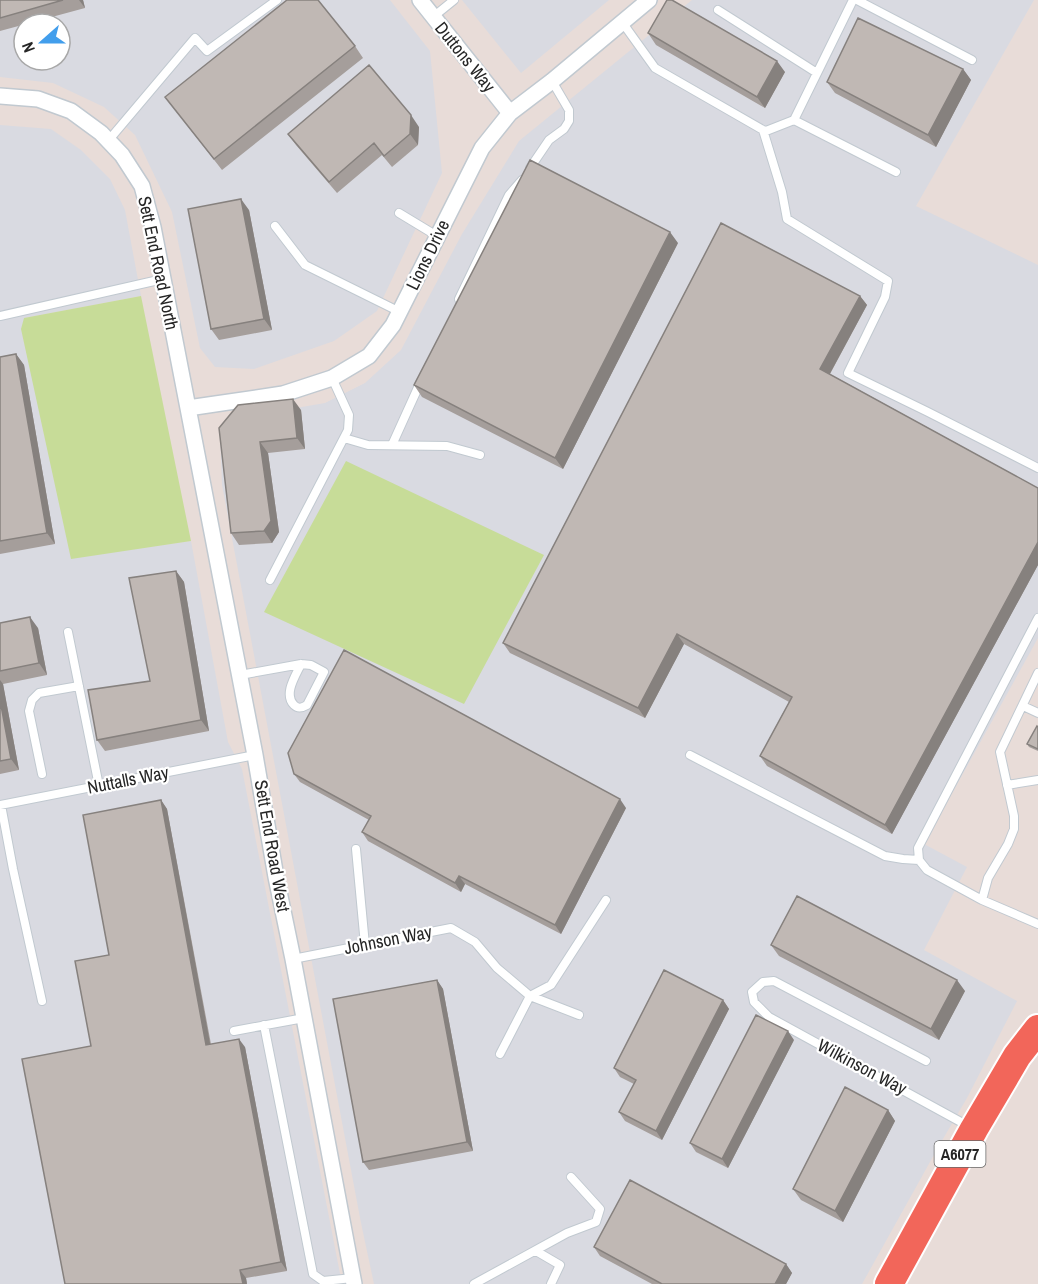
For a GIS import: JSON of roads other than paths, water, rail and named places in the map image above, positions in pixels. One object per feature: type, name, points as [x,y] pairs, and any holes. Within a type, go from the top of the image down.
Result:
[{"type":"highway","name":"A6077","points":[[889,1284],[974,1129],[1017,1056],[1038,1029]]},
{"type":"street","name":"Duttons Way","points":[[420,0],[510,113]]},
{"type":"street","name":"Lions Drive","points":[[188,408],[283,394],[332,378],[369,356],[393,325],[482,148],[510,113],[650,0]]},
{"type":"street","name":"Sett End Road North","points":[[0,96],[38,99],[71,111],[101,133],[122,155],[142,186],[153,227],[188,408]]},
{"type":"street","name":"Sett End Road West","points":[[188,408],[354,1281]]},
{"type":"lane","points":[[108,141],[195,38],[207,51],[277,0]]},
{"type":"lane","points":[[433,17],[454,0]]},
{"type":"lane","points":[[622,22],[655,68],[766,131],[794,120],[855,0],[972,60]]},
{"type":"lane","points":[[718,10],[817,73]]},
{"type":"lane","points":[[454,310],[509,195],[549,140],[564,129],[569,121],[569,111],[552,81]]},
{"type":"lane","points":[[794,120],[896,172]]},
{"type":"lane","points":[[763,130],[788,219],[888,281],[885,297],[848,373],[1038,468]]},
{"type":"lane","points":[[399,213],[437,236]]},
{"type":"lane","points":[[275,226],[305,265],[400,312]]},
{"type":"lane","points":[[0,316],[163,279]]},
{"type":"lane","points":[[392,445],[425,372]]},
{"type":"lane","points":[[270,580],[348,430],[350,415],[332,378]]},
{"type":"lane","points":[[344,438],[368,445],[447,446],[480,454]]},
{"type":"lane","points":[[1038,618],[918,848],[919,860],[927,870],[982,900],[1038,924]]},
{"type":"lane","points":[[68,632],[99,786]]},
{"type":"lane","points":[[240,675],[301,664],[311,665],[324,672],[307,705],[297,708],[290,698],[290,690],[301,664]]},
{"type":"lane","points":[[982,900],[988,878],[1014,829],[1014,816],[1000,752],[1038,673]]},
{"type":"lane","points":[[42,774],[29,711],[32,699],[39,693],[79,686]]},
{"type":"lane","points":[[1023,705],[1038,713]]},
{"type":"lane","name":"Nuttalls Way","points":[[1,805],[255,755]]},
{"type":"lane","points":[[690,755],[885,856],[919,860]]},
{"type":"lane","points":[[1007,785],[1038,780]]},
{"type":"lane","points":[[1,805],[42,1001]]},
{"type":"lane","points":[[356,849],[365,945]]},
{"type":"lane","points":[[500,1054],[530,996],[551,985],[606,900]]},
{"type":"lane","name":"Johnson Way","points":[[293,958],[451,928],[475,942],[497,968],[530,996],[579,1015]]},
{"type":"lane","name":"Wilkinson Way","points":[[926,1061],[774,981],[763,982],[752,992],[754,1002],[770,1017],[974,1129]]},
{"type":"lane","points":[[234,1031],[304,1018]]},
{"type":"lane","points":[[264,1025],[313,1274],[323,1281],[354,1281]]},
{"type":"lane","points":[[474,1284],[567,1233],[596,1222],[600,1209],[571,1177]]},
{"type":"lane","points":[[536,1251],[560,1265],[551,1284]]}]
